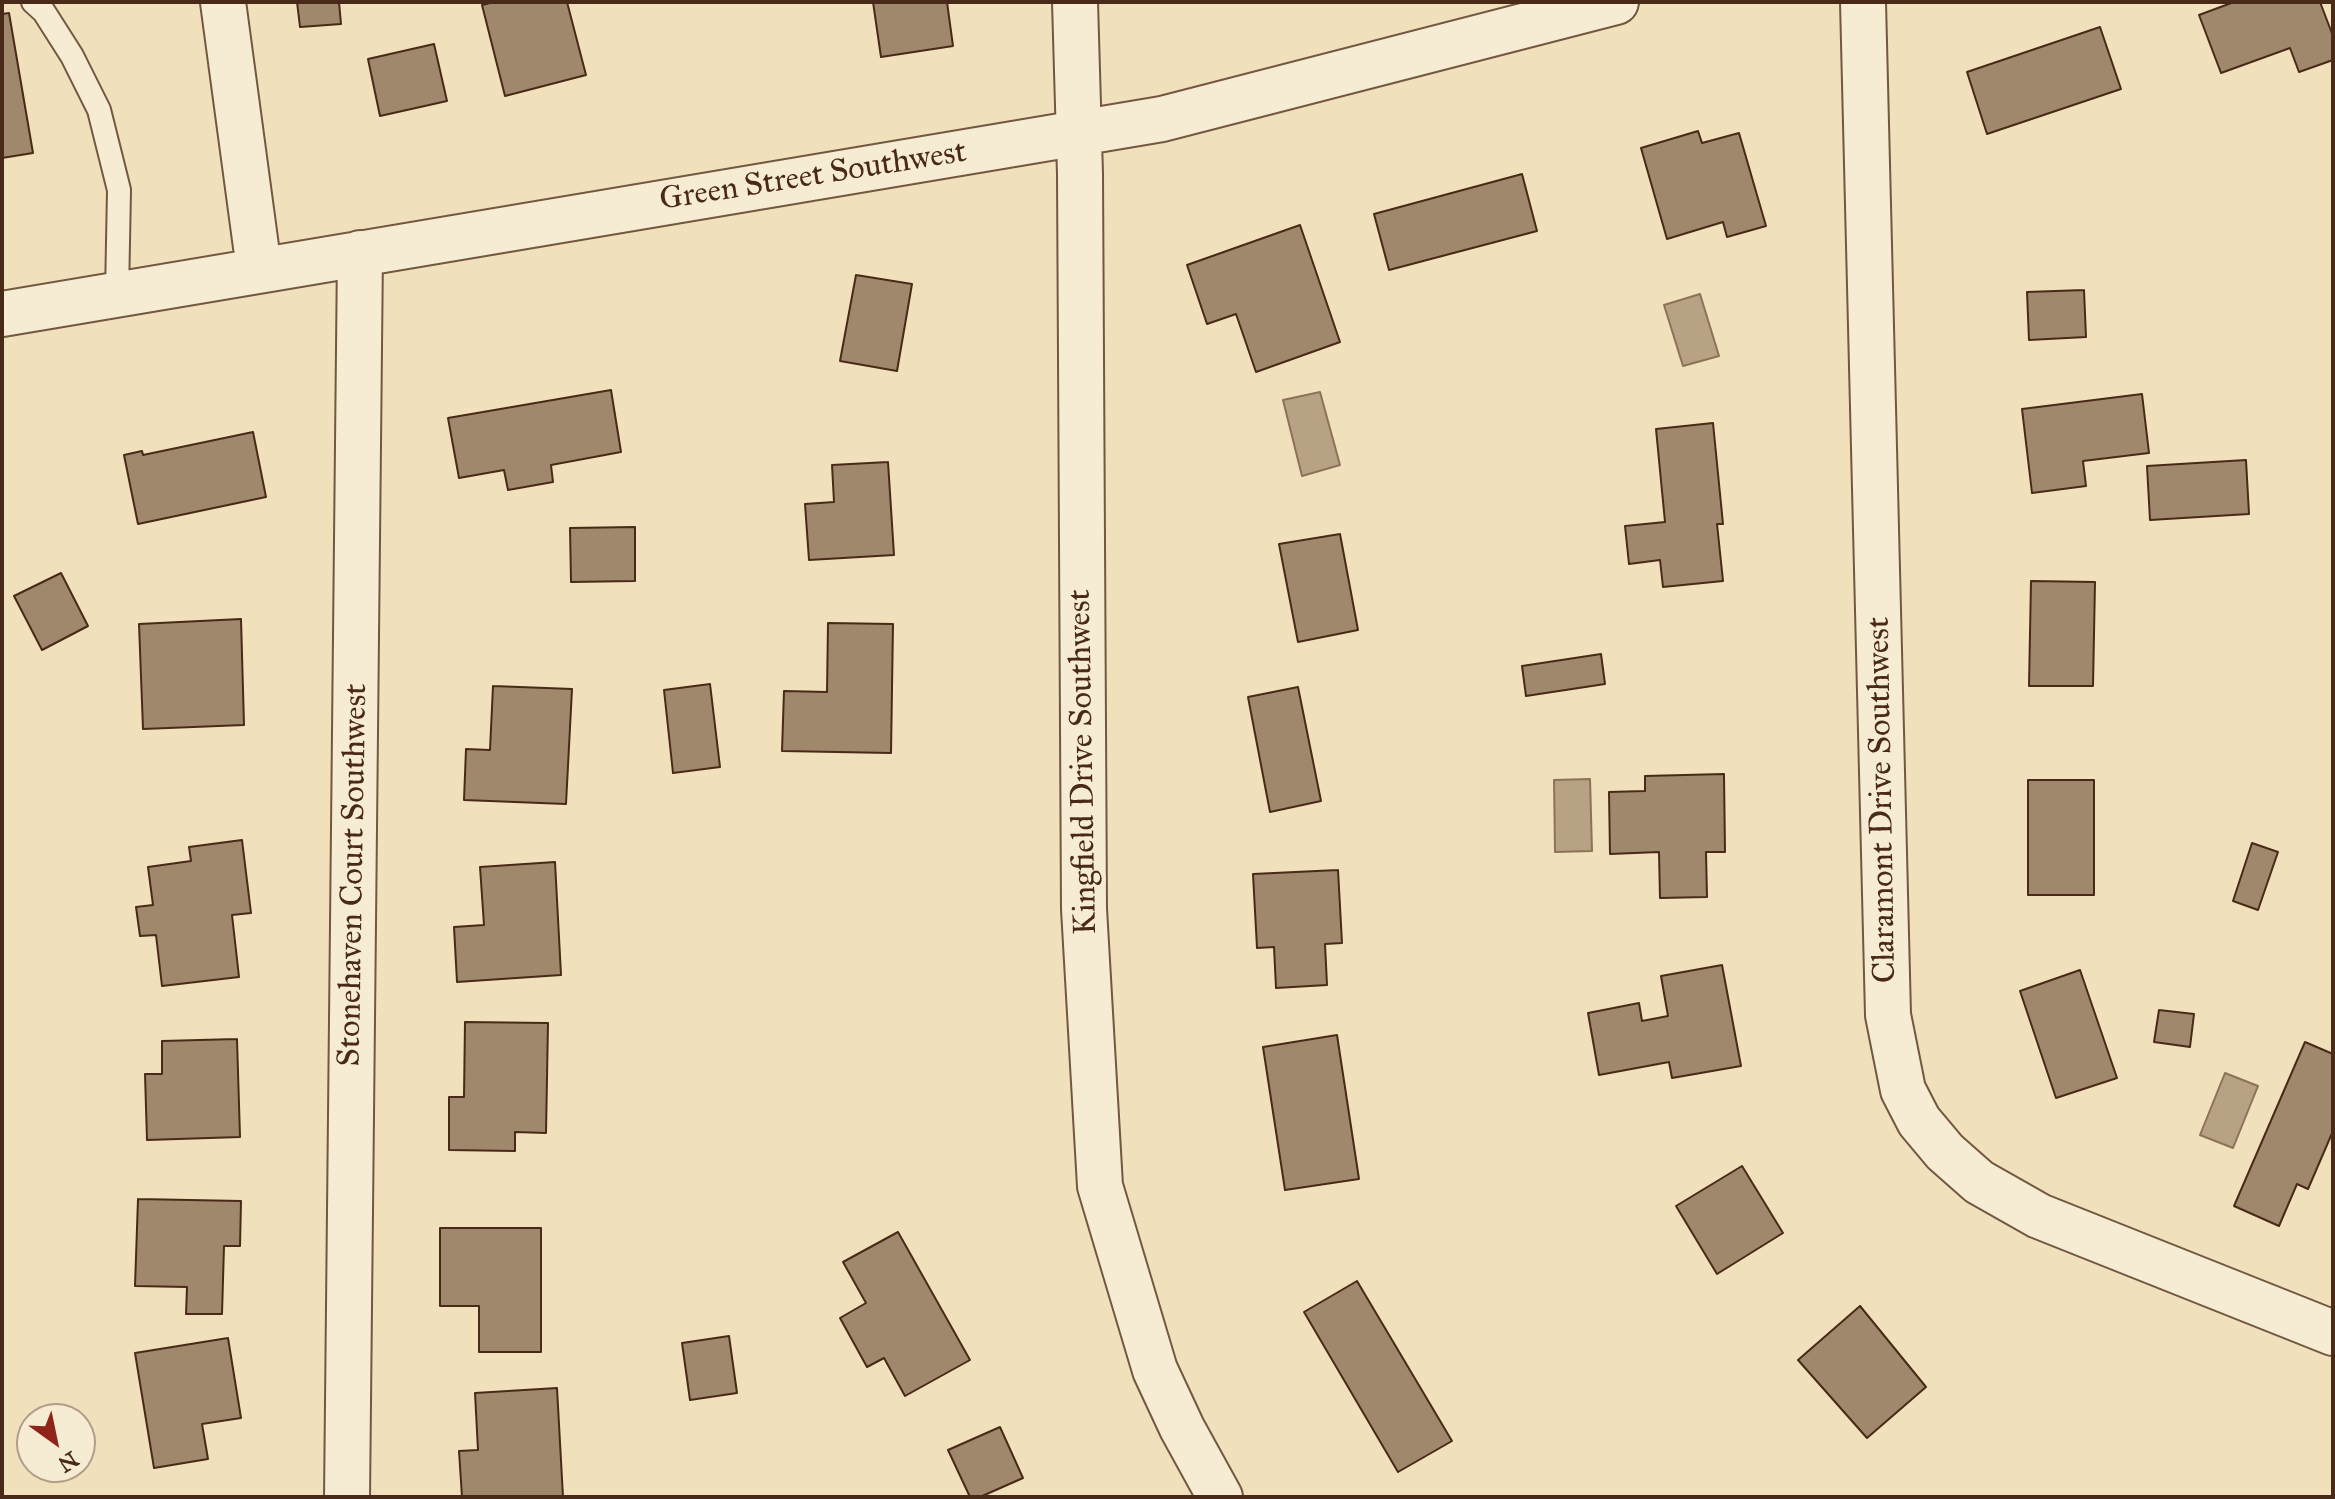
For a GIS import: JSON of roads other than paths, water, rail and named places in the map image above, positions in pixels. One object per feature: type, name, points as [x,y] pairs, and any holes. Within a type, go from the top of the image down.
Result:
[{"type":"street","points":[[223,2],[259,269]]},
{"type":"street","name":"Kingfield Drive Southwest","points":[[1075,2],[1080,132],[1084,909],[1100,1186],[1155,1370],[1220,1497]]},
{"type":"street","name":"Green Street Southwest","points":[[2,314],[1162,119],[1616,2]]},
{"type":"street","name":"Claramont Drive Southwest","points":[[1863,2],[1888,1015],[1903,1090],[1919,1121],[1945,1152],[1979,1182],[2039,1216],[2333,1333]]},
{"type":"street","name":"Stonehaven Court Southwest","points":[[347,1497],[360,253]]},
{"type":"lane","points":[[33,2],[44,12],[72,56],[99,110],[119,190],[117,294]]}]
